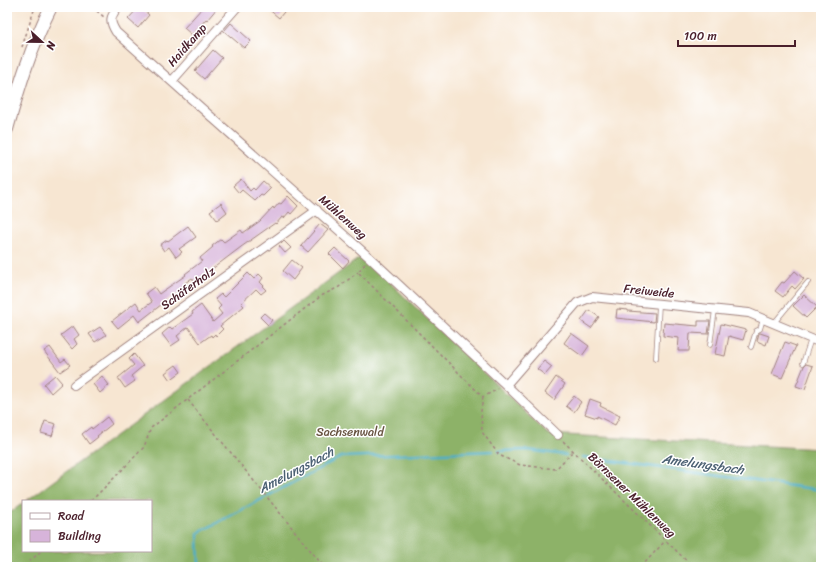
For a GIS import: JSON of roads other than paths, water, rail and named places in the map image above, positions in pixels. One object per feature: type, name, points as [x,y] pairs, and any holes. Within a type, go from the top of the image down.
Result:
[{"type":"main road","points":[[7,129],[29,58],[51,7]]},
{"type":"street","name":"Mühlenweg","points":[[118,7],[112,15],[111,20],[116,32],[370,258],[558,435]]},
{"type":"street","name":"Haidkamp","points":[[172,81],[237,7]]},
{"type":"street","name":"Schäferholz","points":[[74,385],[317,210]]},
{"type":"street","name":"Freiweide","points":[[506,385],[577,303],[592,297],[749,313],[821,343]]},
{"type":"lane","points":[[774,324],[808,282]]},
{"type":"lane","points":[[656,358],[660,304]]},
{"type":"lane","points":[[710,345],[716,310]]},
{"type":"lane","points":[[751,347],[756,332],[760,329],[763,319]]},
{"type":"lane","points":[[803,363],[811,339]]},
{"type":"waterway","name":"Amelungsbach","points":[[499,451],[527,450],[566,455]]},
{"type":"waterway","name":"Amelungsbach","points":[[199,567],[198,533],[341,457],[493,451]]},
{"type":"waterway","name":"Amelungsbach","points":[[583,457],[821,490]]},
{"type":"park label","name":"Sachsenwald","points":[[350,432]]}]
